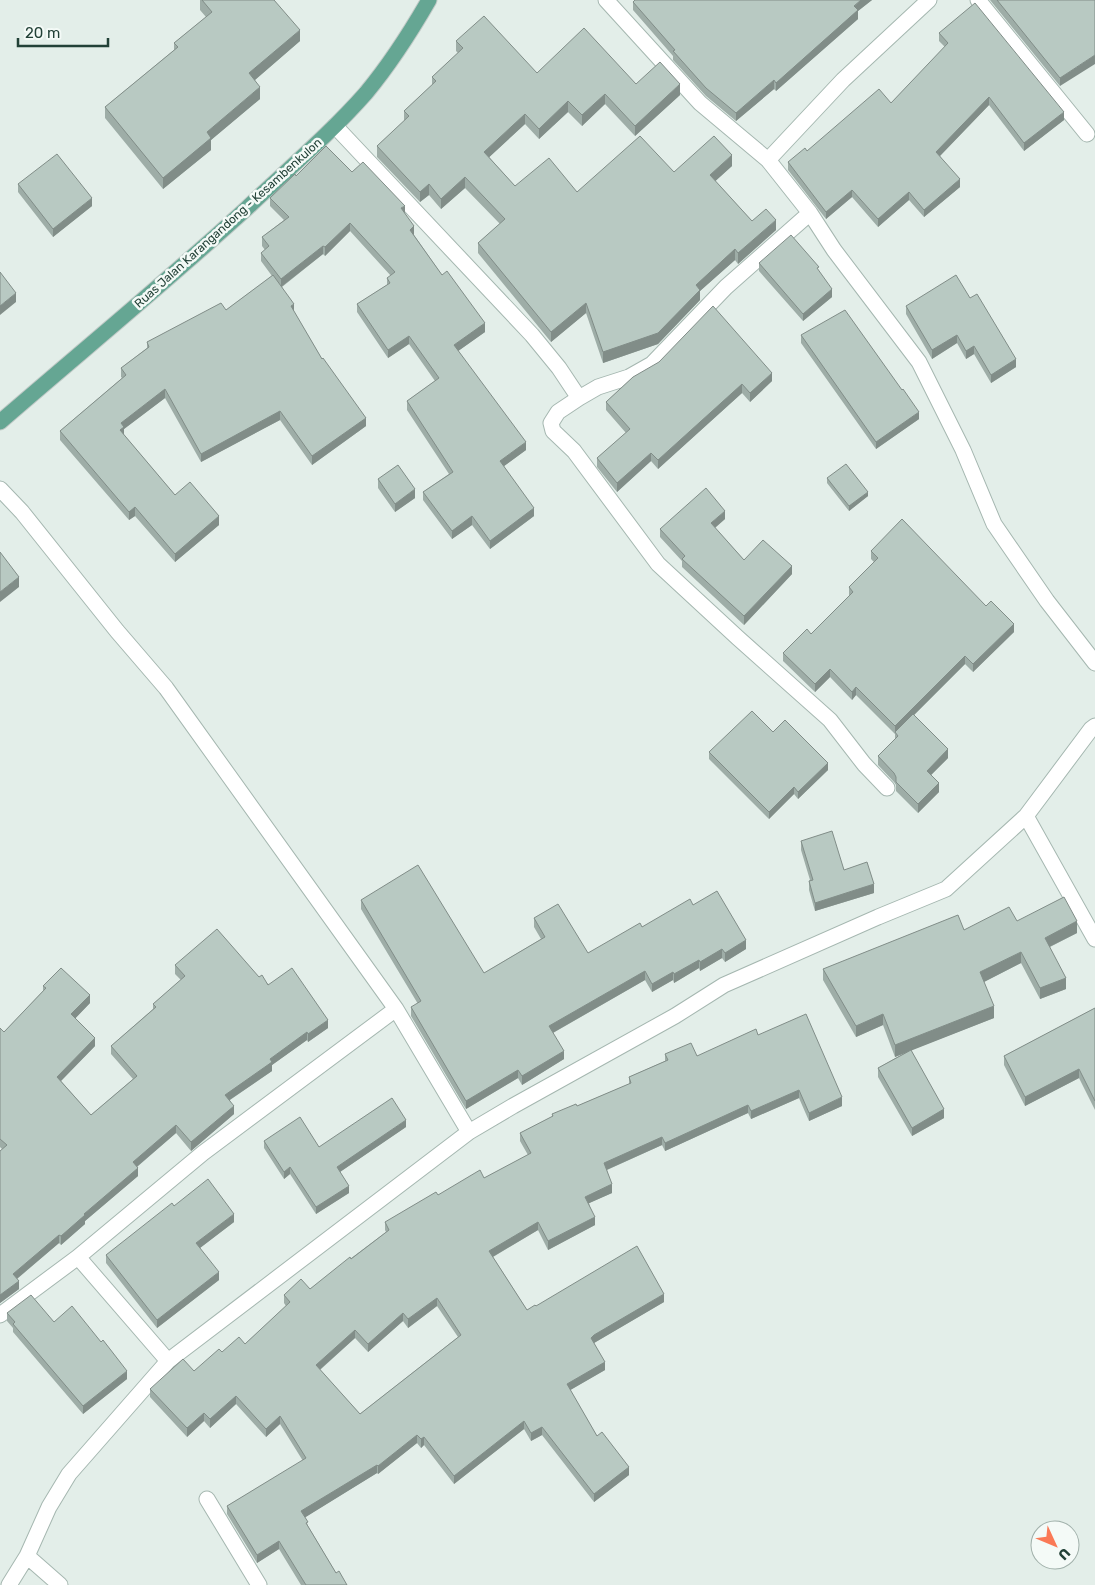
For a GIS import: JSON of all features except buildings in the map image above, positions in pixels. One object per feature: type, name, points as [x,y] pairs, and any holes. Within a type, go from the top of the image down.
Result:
[{"type":"main road","name":"Ruas Jalan Karangandong - Kesambenkulon","points":[[0,422],[187,262],[335,126],[366,93],[397,52],[409,36],[430,0]]},
{"type":"street","points":[[606,0],[700,102],[768,160],[810,213],[834,250],[919,362],[963,450],[994,524],[1047,601],[1095,663]]},
{"type":"street","points":[[768,160],[843,80],[929,0]]},
{"type":"street","points":[[978,0],[1087,134]]},
{"type":"street","points":[[335,126],[532,335],[559,368],[579,398]]},
{"type":"street","points":[[810,213],[726,287],[652,364],[629,377],[598,387],[579,398],[558,412],[551,423],[554,431],[585,464],[658,564],[830,720],[864,764],[887,788]]},
{"type":"street","points":[[0,488],[22,512],[117,632],[166,688],[396,1008],[470,1132]]},
{"type":"street","points":[[9,1585],[27,1556],[49,1507],[69,1474],[168,1361],[470,1132],[675,1016],[724,985],[946,888],[1026,816],[1095,726]]},
{"type":"street","points":[[1026,816],[1095,939]]},
{"type":"street","points":[[0,1315],[78,1257],[203,1153],[396,1008]]},
{"type":"street","points":[[78,1257],[168,1361]]},
{"type":"street","points":[[207,1499],[259,1585]]},
{"type":"street","points":[[27,1556],[60,1585]]}]
